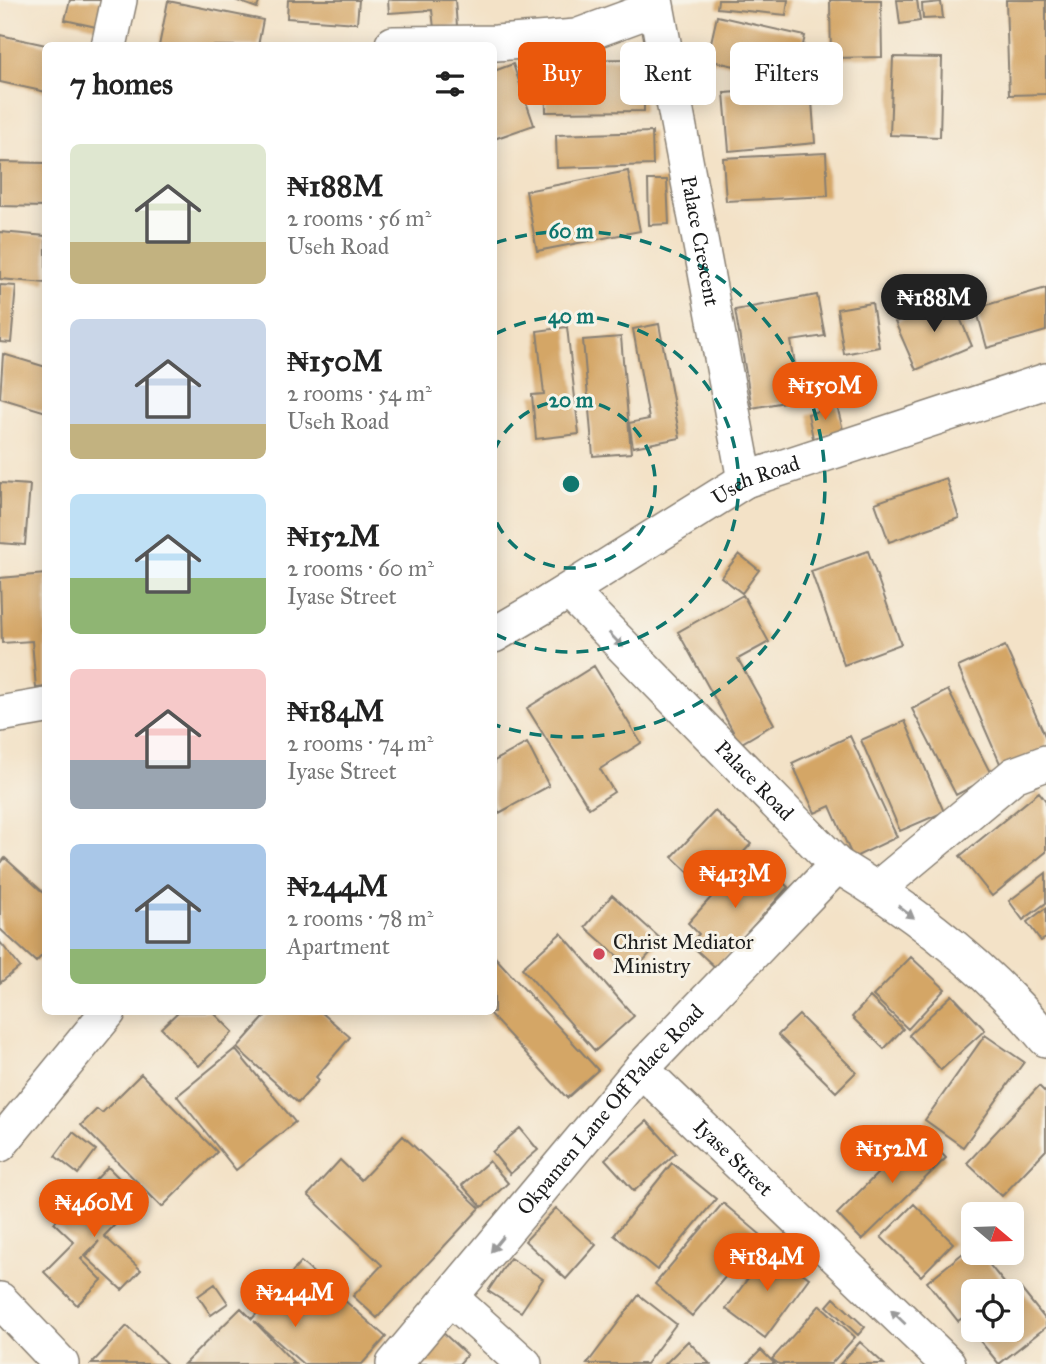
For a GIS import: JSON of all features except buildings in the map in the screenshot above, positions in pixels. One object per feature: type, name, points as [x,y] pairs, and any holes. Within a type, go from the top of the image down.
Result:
[{"type":"street","points":[[110,42],[119,0]]},
{"type":"street","points":[[497,43],[576,37],[655,4]]},
{"type":"street","name":"Palace Crescent","points":[[655,4],[694,194],[745,480]]},
{"type":"street","name":"Useh Road","points":[[497,634],[745,480],[1046,382]]},
{"type":"street","name":"Palace Road","points":[[569,591],[837,865],[877,889],[946,940],[1023,1012],[1046,1039]]},
{"type":"street","points":[[0,714],[42,707]]},
{"type":"street","points":[[877,889],[1014,775],[1046,763]]},
{"type":"street","name":"Okpamen Lane Off Palace Road","points":[[394,1364],[452,1299],[641,1069],[837,865]]},
{"type":"street","points":[[0,1144],[106,1015]]},
{"type":"street","name":"Iyase Street","points":[[641,1069],[948,1364]]},
{"type":"street","points":[[452,1299],[524,1364]]},
{"type":"street","points":[[0,1300],[61,1364]]},
{"type":"place","name":"Christ Mediator Ministry","points":[[599,954]]}]
